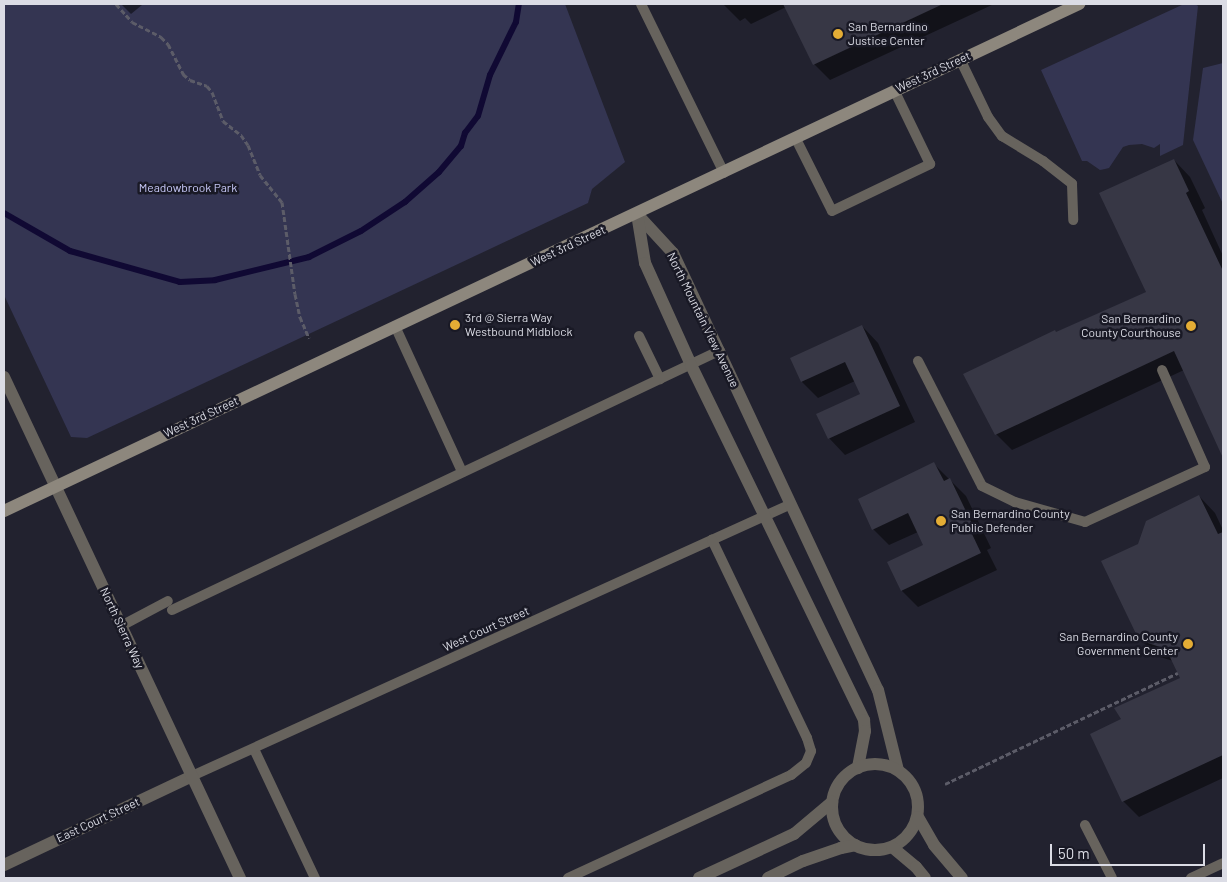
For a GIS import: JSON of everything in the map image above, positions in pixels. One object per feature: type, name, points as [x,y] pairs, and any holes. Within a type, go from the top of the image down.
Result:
[{"type":"main road","name":"West 3rd Street","points":[[4,511],[1079,4]]},
{"type":"street","name":"North Mountain View Avenue","points":[[637,214],[673,253],[791,504],[878,690],[898,770]]},
{"type":"street","points":[[637,214],[645,263],[691,365],[864,720],[865,731],[858,768]]},
{"type":"street","name":"North Sierra Way","points":[[4,377],[240,878]]},
{"type":"street","points":[[768,878],[803,861],[842,848],[856,845],[878,850],[892,847],[904,840],[912,830],[918,817],[918,803],[915,790],[908,779],[898,770],[885,765],[872,764],[858,768],[846,776],[837,788],[832,802],[833,817],[839,831],[856,845]]},
{"type":"street","name":"East Court Street","points":[[4,865],[192,776]]},
{"type":"street","points":[[699,878],[794,834],[832,802]]},
{"type":"street","points":[[918,817],[934,845],[962,878]]},
{"type":"street","points":[[892,847],[916,867],[925,878]]},
{"type":"lane","points":[[641,4],[724,173]]},
{"type":"lane","points":[[960,59],[988,117],[1002,136],[1043,161],[1072,184],[1073,220]]},
{"type":"lane","points":[[796,139],[832,211],[930,164],[894,90]]},
{"type":"lane","points":[[394,326],[462,472]]},
{"type":"lane","points":[[639,336],[660,379]]},
{"type":"lane","points":[[122,626],[462,472],[719,351]]},
{"type":"lane","points":[[918,361],[982,486],[1015,502],[1084,522],[1205,467],[1162,370]]},
{"type":"lane","name":"West Court Street","points":[[192,776],[791,504]]},
{"type":"lane","points":[[568,878],[791,775],[806,763],[811,751],[806,738],[712,540]]},
{"type":"lane","points":[[254,748],[315,878]]},
{"type":"lane","points":[[1085,824],[1112,878]]},
{"type":"lane","points":[[1191,878],[1223,864]]},
{"type":"path","points":[[116,4],[132,22],[161,37],[168,44],[183,74],[190,80],[206,86],[212,92],[223,120],[241,135],[248,145],[260,175],[282,202],[295,294],[300,317],[309,338]]},
{"type":"path","points":[[945,784],[1178,673]]},
{"type":"green space","name":"Meadowbrook Park","points":[[4,4],[565,4],[625,162],[592,189],[588,203],[87,438],[71,437],[4,295]]},
{"type":"green space","points":[[1184,4],[1195,4],[1198,6],[1183,145],[1160,156],[1160,144],[1154,148],[1142,144],[1129,145],[1123,147],[1109,168],[1100,170],[1087,161],[1082,161],[1041,70]]},
{"type":"green space","points":[[1223,63],[1223,204],[1193,140],[1203,68]]},
{"type":"building","name":"San Bernardino Justice Center","points":[[783,4],[943,4],[813,65]]},
{"type":"building","points":[[1174,159],[1189,191],[1186,193],[1223,271],[1223,458],[1174,351],[995,435],[963,374],[1055,330],[1056,332],[1146,292],[1099,193]]},
{"type":"building","points":[[862,325],[900,406],[828,439],[816,414],[860,394],[845,362],[801,382],[790,358]]},
{"type":"building","name":"San Bernardino County Public Defender","points":[[934,462],[944,481],[950,478],[976,532],[972,534],[981,553],[901,591],[887,562],[923,545],[908,513],[872,530],[858,499]]},
{"type":"building","name":"San Bernardino County Government Center","points":[[1199,495],[1218,534],[1223,532],[1223,755],[1122,802],[1090,734],[1121,719],[1114,708],[1180,678],[1166,649],[1139,640],[1101,561],[1138,544],[1146,521]]},
{"type":"waterway","points":[[4,213],[70,251],[180,282],[215,280],[309,257],[361,231],[405,202],[439,172],[461,146],[465,133],[478,116],[490,75],[516,22],[519,4]]},
{"type":"place","name":"San Bernardino Justice Center","points":[[838,34]]},
{"type":"place","name":"3rd @ Sierra Way Westbound Midblock","points":[[455,325]]},
{"type":"place","name":"San Bernardino County Courthouse","points":[[1191,326]]},
{"type":"place","name":"San Bernardino County Public Defender","points":[[941,521]]},
{"type":"place","name":"San Bernardino County Government Center","points":[[1188,644]]}]
